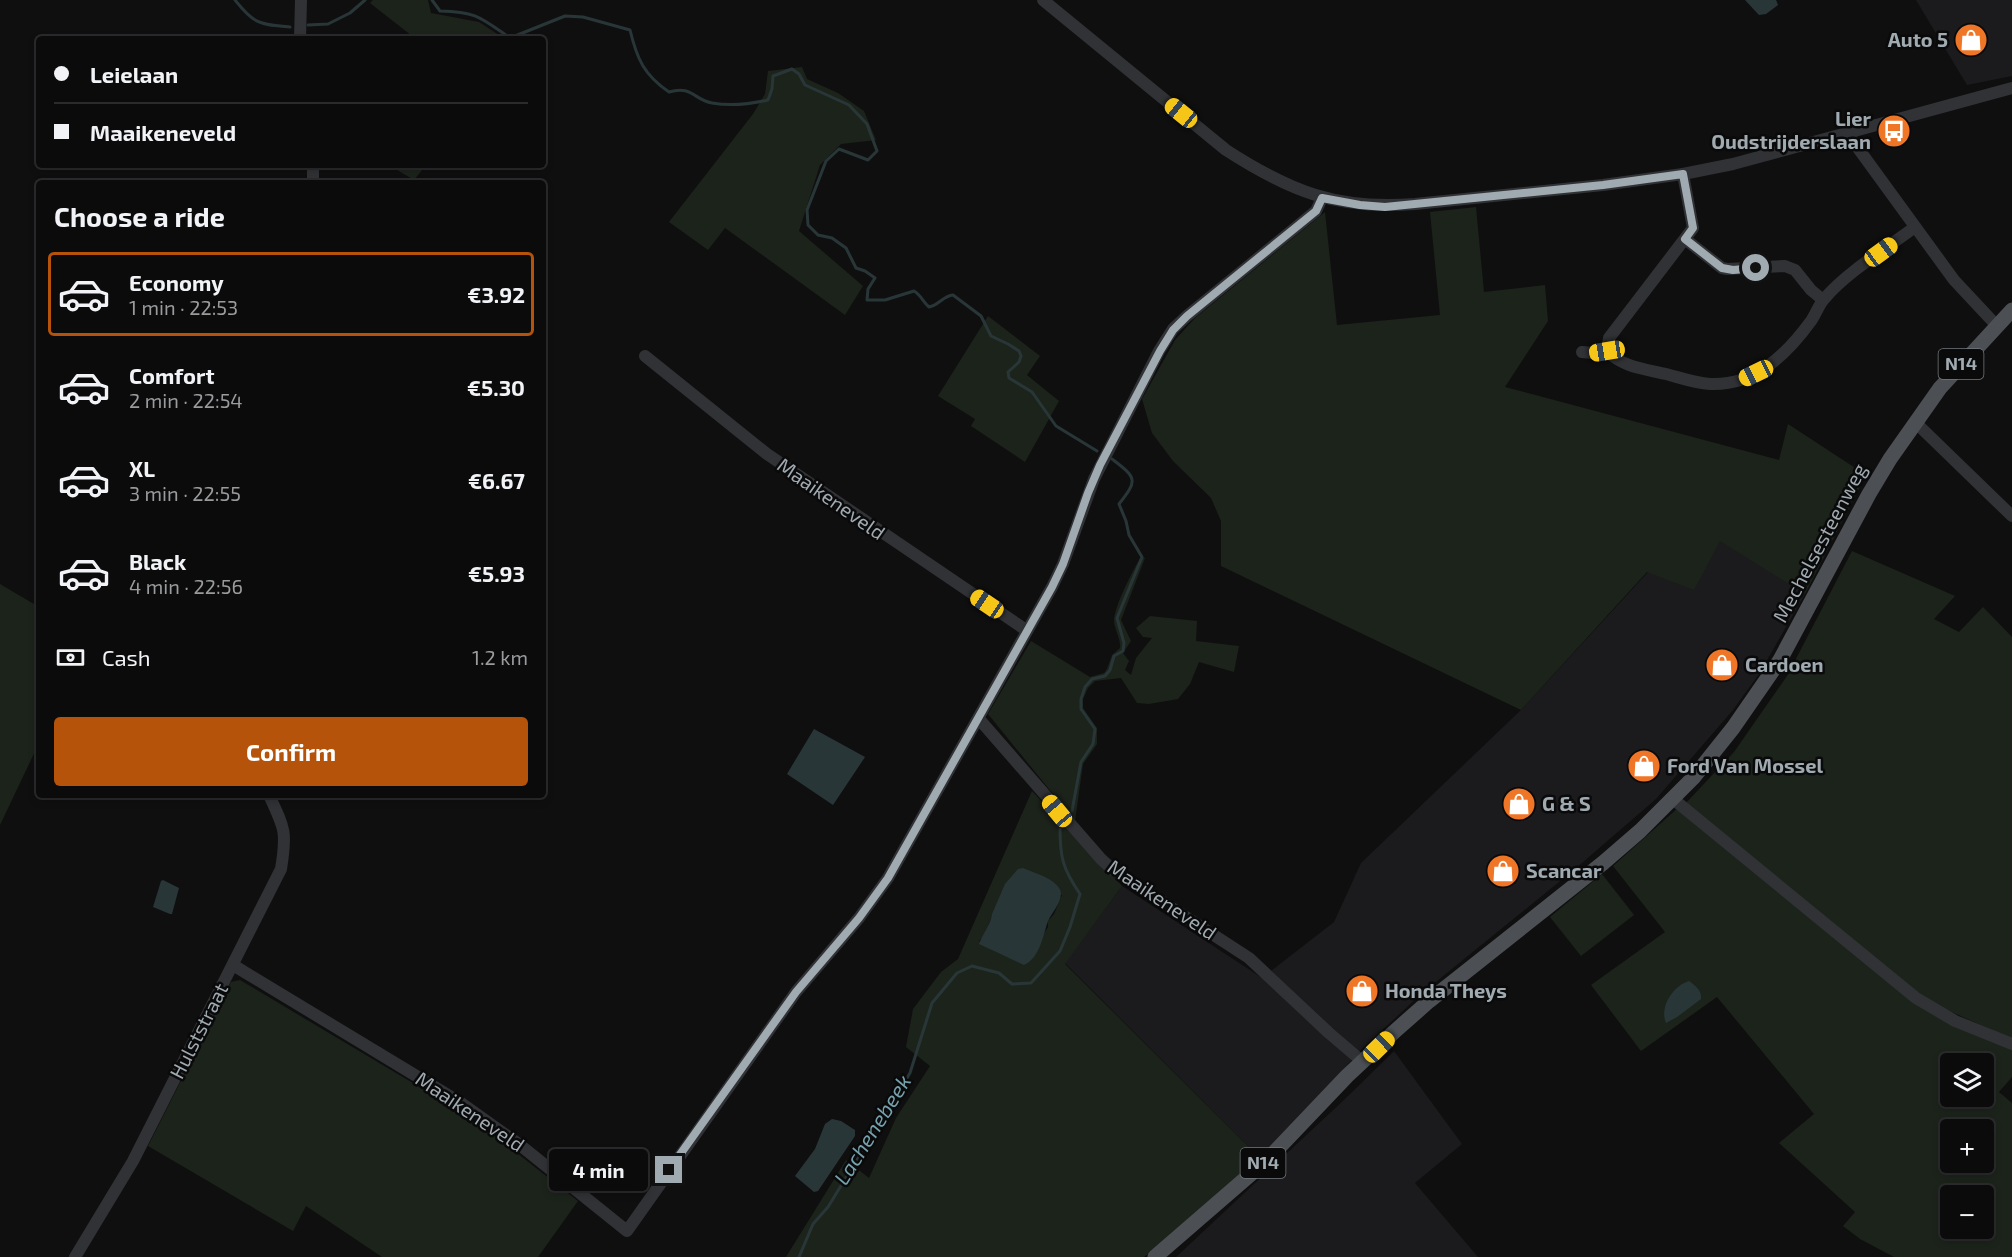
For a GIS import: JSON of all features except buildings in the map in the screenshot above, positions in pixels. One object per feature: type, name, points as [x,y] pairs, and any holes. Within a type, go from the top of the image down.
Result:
[{"type":"main road","name":"Mechelsesteenweg","points":[[1155,1257],[1267,1160],[1347,1076],[1429,1001],[1604,863],[1640,831],[1699,771],[1765,684],[1794,637],[1869,494],[1915,422],[1940,388],[2012,310]]},
{"type":"main road","name":"Mechelsesteenweg","points":[[1169,1257],[1285,1154],[1351,1080],[1364,1062]]},
{"type":"street","points":[[300,36],[301,0]]},
{"type":"street","points":[[1043,0],[1226,150],[1252,167],[1322,198],[1360,205],[1385,207],[1603,185],[1683,174],[1733,164],[2012,88]]},
{"type":"street","points":[[1847,134],[1954,280],[1997,326]]},
{"type":"street","points":[[1607,351],[1609,338],[1693,228],[1683,174]]},
{"type":"street","name":"Maaikeneveld","points":[[232,965],[402,1065],[461,1103],[520,1145],[627,1231],[796,992],[859,918],[888,878],[1044,601],[1063,564],[1097,472],[1173,330],[1187,316],[1316,211],[1322,198]]},
{"type":"street","points":[[1607,351],[1615,360],[1690,381],[1713,384],[1732,383],[1756,373],[1783,355],[1811,321],[1823,300],[1848,277],[1915,227]]},
{"type":"street","points":[[1685,239],[1727,269],[1778,265],[1795,270],[1810,290],[1823,300]]},
{"type":"street","points":[[1582,352],[1607,351]]},
{"type":"street","name":"Maaikeneveld","points":[[645,356],[767,454],[1026,630]]},
{"type":"street","points":[[1915,422],[2012,516]]},
{"type":"street","name":"Maaikeneveld","points":[[979,719],[1112,869],[1249,958],[1329,1033],[1364,1062]]},
{"type":"street","name":"Hulststraat","points":[[75,1257],[133,1161],[281,869],[285,842],[284,826],[270,798]]},
{"type":"street","points":[[1670,799],[1678,803],[1916,998],[1955,1021],[2012,1044]]},
{"type":"shaded area","points":[[373,0],[428,0],[431,13],[479,22],[500,36],[412,36],[370,3]]},
{"type":"shaded area","points":[[1745,0],[1776,0],[1778,5],[1766,14],[1759,15]]},
{"type":"shaded area","points":[[1916,0],[2012,0],[2012,76],[1967,85]]},
{"type":"shaded area","points":[[802,67],[807,79],[838,93],[864,111],[876,140],[841,144],[820,165],[799,231],[863,286],[845,315],[725,228],[708,250],[669,222],[753,114],[765,94],[768,71]]},
{"type":"shaded area","points":[[394,168],[424,168],[414,180]]},
{"type":"shaded area","points":[[1476,207],[1484,292],[1545,285],[1548,321],[1505,387],[1779,460],[1788,424],[1866,475],[1805,594],[1720,541],[1694,590],[1647,572],[1521,710],[1221,566],[1221,521],[1211,498],[1173,461],[1152,433],[1142,399],[1175,340],[1195,318],[1325,212],[1337,325],[1440,315],[1430,212]]},
{"type":"shaded area","points":[[988,316],[1040,356],[1027,375],[1059,401],[1025,462],[971,426],[975,419],[938,396]]},
{"type":"shaded area","points":[[1720,540],[1805,594],[1759,674],[1733,710],[1656,799],[1575,869],[1421,994],[1362,1049],[1261,1159],[1065,963],[1122,886],[1262,978],[1334,922],[1361,863],[1521,710],[1648,572]]},
{"type":"shaded area","points":[[1852,551],[1955,596],[1934,619],[1959,632],[1983,607],[2012,637],[2012,1039],[1934,1004],[1896,978],[1685,804],[1734,752],[1787,676]]},
{"type":"shaded area","points":[[1141,557],[1145,558],[1121,620],[1131,641],[1123,653],[1129,661],[1125,670],[1131,675],[1136,658],[1152,638],[1143,637],[1136,628],[1150,616],[1197,621],[1196,641],[1239,646],[1234,672],[1199,662],[1190,684],[1178,699],[1149,704],[1137,703],[1121,678],[1095,681],[1088,688],[1083,699],[1083,708],[1097,728],[1097,744],[1083,764],[1075,821],[988,714],[1031,641],[1090,677],[1104,673],[1112,655],[1120,648],[1114,623],[1115,614]]},
{"type":"shaded area","points":[[0,584],[36,605],[36,749],[0,825]]},
{"type":"shaded area","points":[[814,729],[865,757],[833,805],[787,774]]},
{"type":"shaded area","points":[[1032,791],[1122,886],[1065,964],[1261,1159],[1144,1257],[786,1257],[846,1160],[869,1178],[896,1118],[930,1066],[906,1047],[913,1009],[941,972],[958,959]],"holes":[[[1001,894],[1062,895],[1054,914],[1048,921],[1048,927],[1024,964],[994,951],[979,941],[984,936]]]},
{"type":"shaded area","points":[[1679,807],[1895,987],[2012,1048],[2012,1077],[1999,1092],[2012,1103],[2012,1257],[1894,1257],[1860,1239],[1843,1226],[1855,1212],[1779,1143],[1814,1114],[1717,997],[1641,1051],[1591,985],[1665,932],[1613,866]]},
{"type":"shaded area","points":[[1023,868],[1052,881],[1061,892],[1058,905],[1048,921],[1037,952],[1024,965],[979,944],[1005,884],[1018,869]]},
{"type":"shaded area","points":[[1602,874],[1634,915],[1581,956],[1550,917]]},
{"type":"shaded area","points":[[163,880],[179,888],[172,914],[153,907]]},
{"type":"shaded area","points":[[240,980],[489,1131],[578,1201],[538,1257],[382,1257],[306,1206],[293,1231],[148,1146],[231,982]]},
{"type":"shaded area","points":[[1689,981],[1696,986],[1701,999],[1666,1023],[1664,1010],[1669,998],[1678,987]]},
{"type":"shaded area","points":[[1394,1051],[1462,1144],[1415,1183],[1478,1257],[1176,1257],[1346,1098]]},
{"type":"shaded area","points":[[832,1119],[841,1121],[855,1130],[855,1136],[818,1191],[814,1192],[795,1176],[815,1149],[825,1124]]},
{"type":"waterway","name":"Lachenebeek","points":[[235,0],[258,22],[290,27]]},
{"type":"waterway","name":"Lachenebeek","points":[[308,25],[328,24],[350,13],[365,0]]},
{"type":"waterway","name":"Lachenebeek","points":[[432,0],[440,11],[470,14],[507,36]]},
{"type":"waterway","name":"Lachenebeek","points":[[515,36],[565,16],[583,17],[630,30],[643,66],[653,79],[669,92],[683,90],[712,103],[755,103],[768,100],[773,76],[792,69],[799,74],[805,85],[849,105],[867,124],[877,151],[868,160],[839,149],[826,161],[807,210],[808,225],[818,235],[832,238],[846,248],[856,268],[875,278],[868,289],[867,300],[885,300],[914,291],[929,307],[953,295],[981,316],[991,336],[1019,351],[1021,356],[1019,362],[1008,372],[1009,378],[1032,392],[1056,426],[1097,451]]},
{"type":"waterway","name":"Lachenebeek","points":[[1072,811],[1081,762],[1093,744],[1095,729],[1081,709],[1081,699],[1085,687],[1092,679],[1105,676],[1110,670],[1114,656],[1123,651],[1124,643],[1117,618],[1142,557],[1129,535],[1119,504],[1129,490],[1132,480],[1130,475],[1112,459]]},
{"type":"waterway","name":"Lachenebeek","points":[[799,1257],[813,1224],[828,1207],[910,1073],[932,1003],[957,973],[972,966],[999,973],[1012,984],[1031,983],[1060,951],[1080,894],[1064,863],[1060,829]]},
{"type":"place","name":"Auto 5","points":[[1971,40]]},
{"type":"place","name":"Lier Oudstrijderslaan","points":[[1894,131]]},
{"type":"place","name":"Cardoen","points":[[1722,665]]},
{"type":"place","name":"Ford Van Mossel","points":[[1644,766]]},
{"type":"place","name":"G & S","points":[[1519,804]]},
{"type":"place","name":"Scancar","points":[[1503,871]]},
{"type":"place","name":"Honda Theys","points":[[1362,991]]},
{"type":"route","points":[[669,1170],[796,992],[859,918],[888,878],[1052,587],[1063,564],[1094,478],[1173,330],[1187,316],[1316,211],[1322,198],[1385,207],[1603,185],[1683,174],[1693,228],[1685,239],[1722,268],[1733,270],[1756,268]]}]
